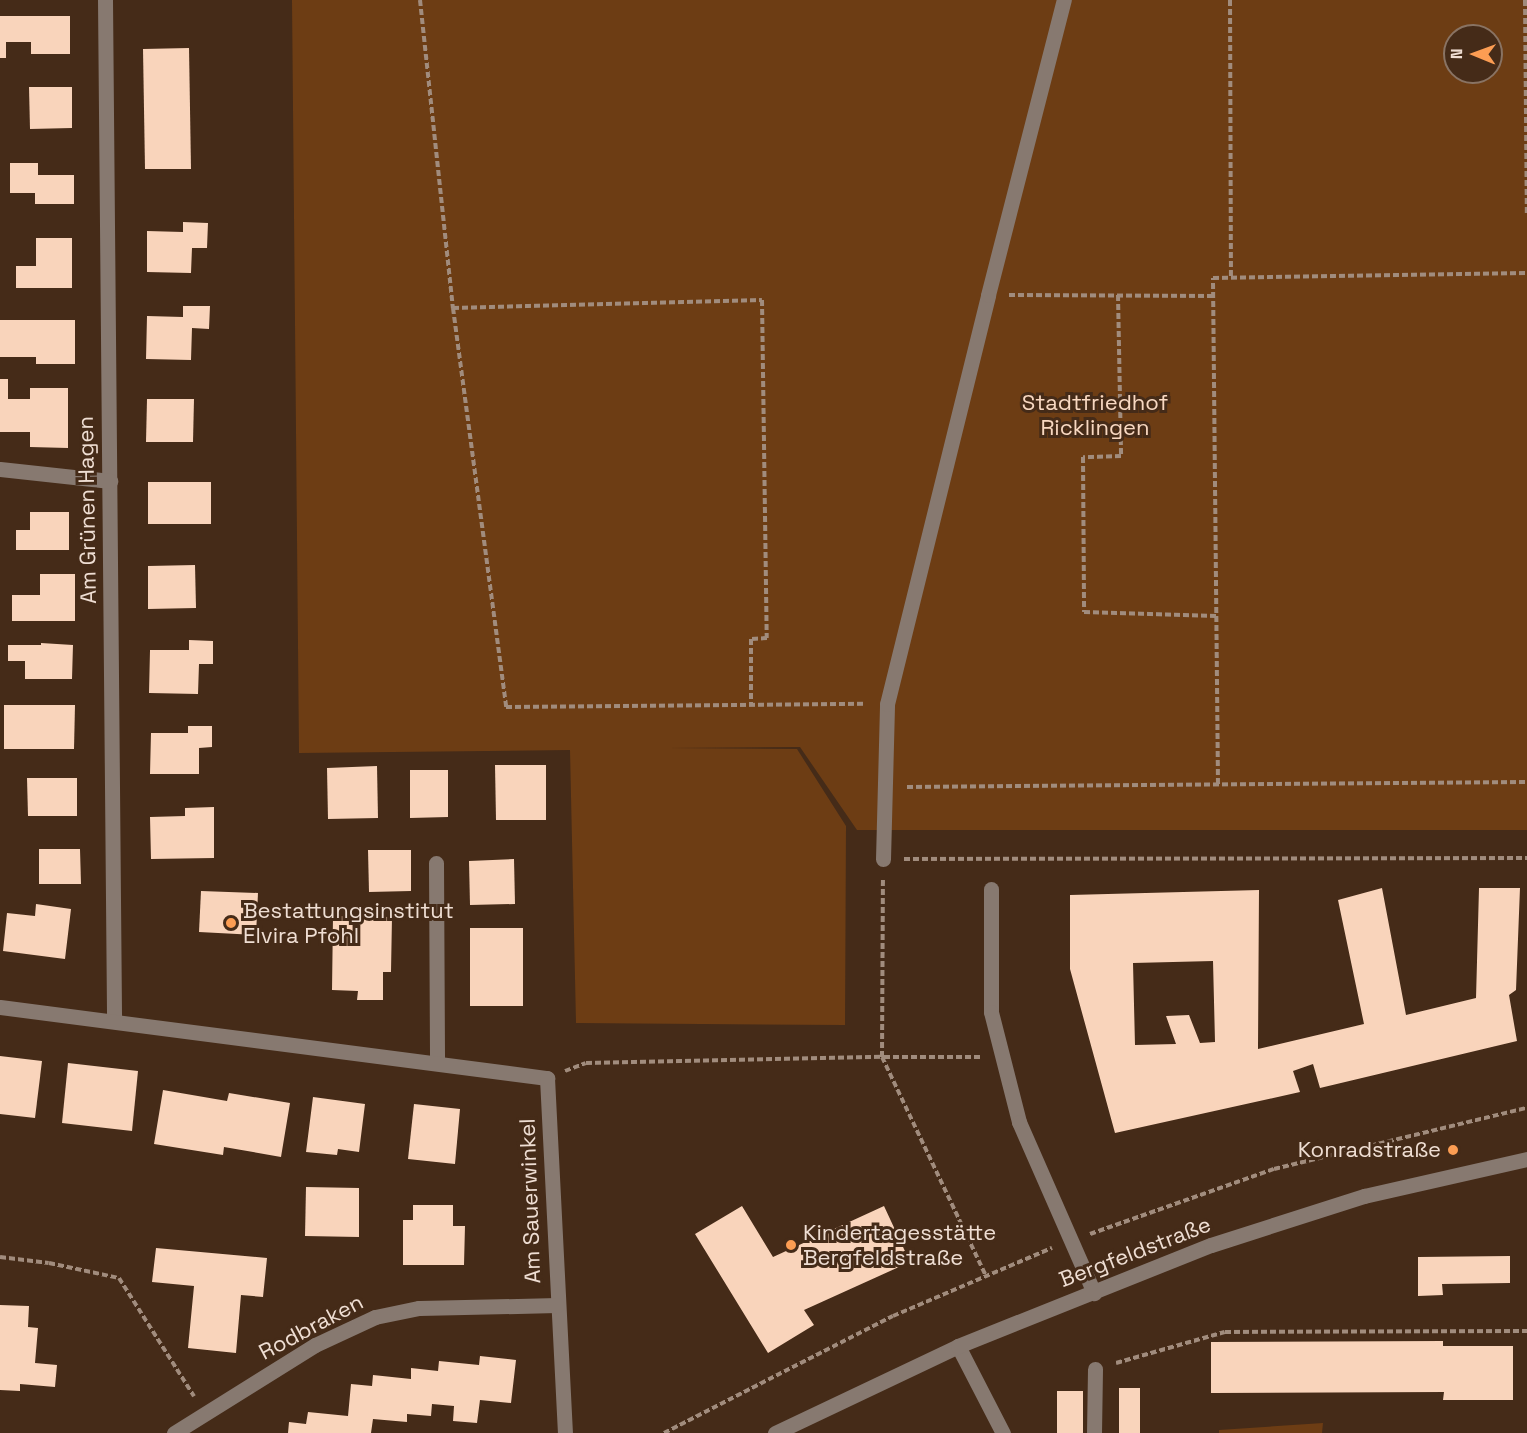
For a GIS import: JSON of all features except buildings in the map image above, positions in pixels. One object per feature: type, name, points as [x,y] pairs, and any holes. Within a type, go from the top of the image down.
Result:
[{"type":"street","name":"Am Grünen Hagen","points":[[105,0],[114,1021]]},
{"type":"street","points":[[883,859],[887,704],[988,294],[1064,0]]},
{"type":"street","points":[[0,469],[110,481]]},
{"type":"street","points":[[436,863],[437,1063]]},
{"type":"street","points":[[990,889],[991,1012],[1001,1053],[1019,1122],[1094,1293]]},
{"type":"street","name":"Am Sauerwinkel","points":[[0,1007],[547,1078],[565,1433]]},
{"type":"street","name":"Bergfeldstraße","points":[[775,1433],[958,1346],[1211,1245],[1364,1196],[1527,1159]]},
{"type":"street","name":"Rodbraken","points":[[174,1433],[315,1345],[375,1317],[419,1308],[557,1305]]},
{"type":"street","points":[[958,1346],[1003,1433]]},
{"type":"street","points":[[1094,1433],[1095,1369]]},
{"type":"path","points":[[420,0],[453,308],[506,707],[887,704]]},
{"type":"path","points":[[1230,0],[1231,278]]},
{"type":"path","points":[[1525,0],[1527,213]]},
{"type":"path","points":[[1218,784],[1213,278],[1527,273]]},
{"type":"path","points":[[988,294],[1213,296]]},
{"type":"path","points":[[1118,295],[1121,456],[1083,457],[1084,612],[1216,616]]},
{"type":"path","points":[[453,308],[762,300],[767,638],[751,639],[751,705]]},
{"type":"path","points":[[885,787],[1527,782]]},
{"type":"path","points":[[986,1276],[882,1057],[980,1057],[1001,1053]]},
{"type":"path","points":[[0,1257],[49,1263],[119,1278],[205,1413]]},
{"type":"path","points":[[1095,1369],[1225,1332],[1527,1331]]},
{"type":"green space","name":"Stadtfriedhof Ricklingen","points":[[292,0],[1527,0],[1527,830],[857,830],[800,747],[668,748],[797,749],[846,826],[845,1025],[576,1023],[570,750],[299,753]]},
{"type":"green space","points":[[1323,1423],[1322,1433],[1219,1433],[1219,1430]]},
{"type":"place","name":"Bestattungsinstitut Elvira Pfohl","points":[[231,923]]},
{"type":"place","name":"Konradstraße","points":[[1453,1150]]},
{"type":"place","name":"Kindertagesstätte Bergfeldstraße","points":[[791,1245]]}]
